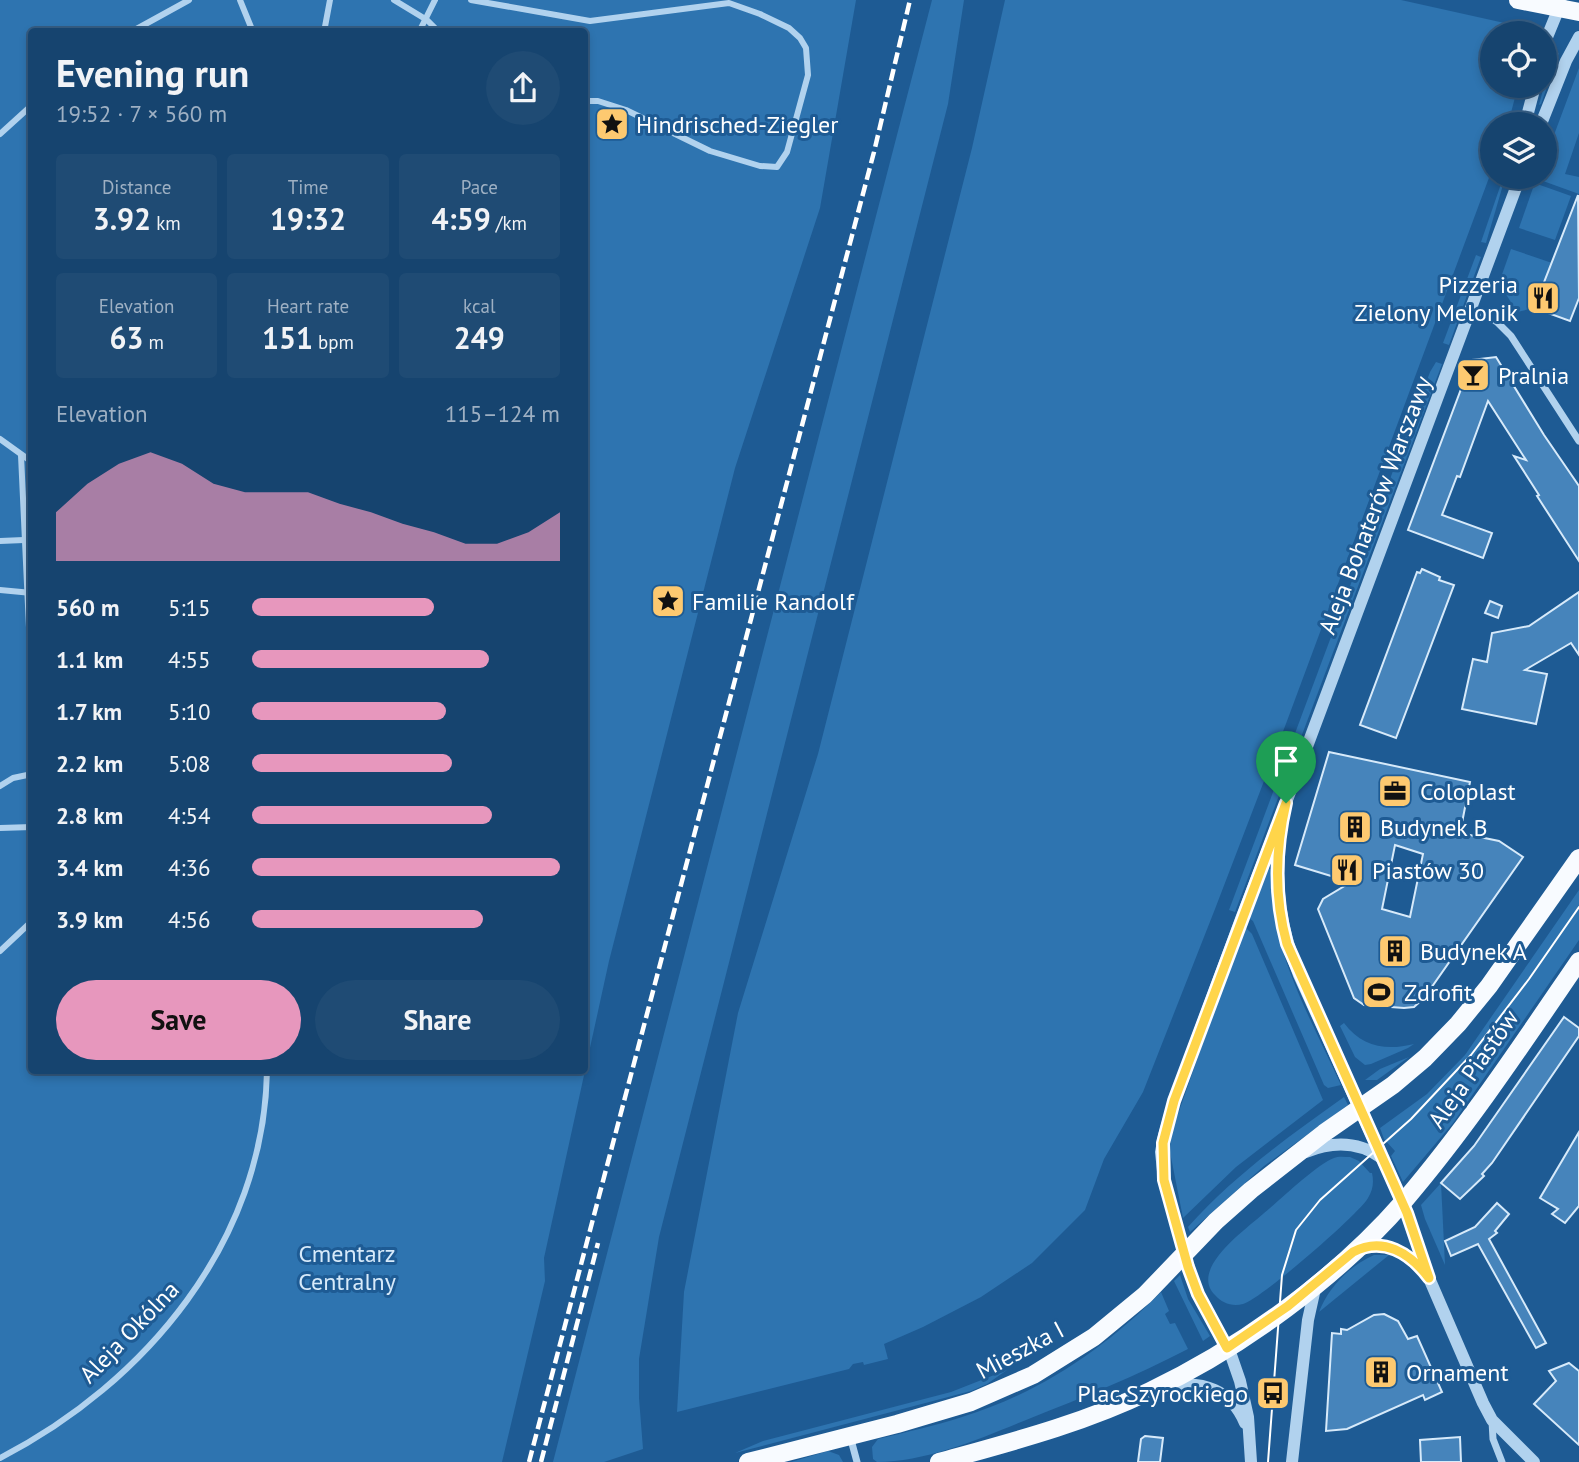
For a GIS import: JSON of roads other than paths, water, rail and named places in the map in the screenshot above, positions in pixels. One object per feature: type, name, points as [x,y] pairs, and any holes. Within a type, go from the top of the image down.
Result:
[{"type":"main road","points":[[1518,0],[1561,4],[1579,12]]},
{"type":"main road","name":"Aleja Piastów","points":[[1287,1161],[1416,1066],[1468,1012],[1579,858]]},
{"type":"main road","name":"Aleja Piastów","points":[[1227,1348],[1316,1284],[1402,1203],[1473,1114],[1579,961]]},
{"type":"main road","name":"Mieszka I","points":[[748,1462],[971,1402],[1033,1375],[1114,1322],[1233,1206],[1287,1161]]},
{"type":"main road","points":[[939,1462],[1049,1431],[1097,1414],[1152,1390],[1227,1348]]},
{"type":"street","points":[[138,28],[189,0]]},
{"type":"street","points":[[240,0],[251,28]]},
{"type":"street","points":[[325,28],[330,0]]},
{"type":"street","points":[[394,0],[435,28]]},
{"type":"street","points":[[422,28],[435,0]]},
{"type":"street","points":[[471,0],[590,21],[729,3],[760,13],[789,28],[804,43],[807,54],[807,82],[787,152],[776,167],[760,166],[710,151],[626,110],[598,101],[588,101]]},
{"type":"street","points":[[1554,21],[1561,4]]},
{"type":"street","points":[[1546,112],[1566,61],[1579,37]]},
{"type":"street","points":[[0,134],[28,108]]},
{"type":"street","name":"Aleja Bohaterów Warszawy","points":[[1502,222],[1510,189]]},
{"type":"street","name":"Aleja Bohaterów Warszawy","points":[[1251,1462],[1246,1405],[1227,1348],[1198,1294],[1162,1169],[1161,1152],[1166,1126],[1515,189]]},
{"type":"street","points":[[1472,307],[1497,322],[1511,336],[1579,441]]},
{"type":"street","points":[[0,439],[28,459]]},
{"type":"street","points":[[22,455],[28,582]]},
{"type":"street","points":[[0,541],[24,540]]},
{"type":"street","points":[[0,590],[28,593]]},
{"type":"street","points":[[0,786],[13,778],[28,775]]},
{"type":"street","name":"Aleja Bohaterów Warszawy","points":[[1286,803],[1277,860],[1282,927],[1299,975],[1402,1203],[1429,1278],[1492,1420]]},
{"type":"street","points":[[0,828],[28,827]]},
{"type":"street","points":[[0,951],[28,925]]},
{"type":"street","name":"Aleja Okólna","points":[[0,1458],[54,1426],[112,1383],[167,1327],[194,1293],[240,1209],[248,1189],[261,1136],[267,1074]]},
{"type":"street","points":[[1287,1161],[1320,1147],[1340,1144],[1365,1148],[1382,1158]]},
{"type":"street","points":[[1353,1252],[1369,1245],[1390,1247],[1409,1256],[1429,1278]]},
{"type":"street","points":[[1292,1462],[1308,1320],[1316,1284]]},
{"type":"street","points":[[1152,1390],[1184,1383],[1205,1385],[1217,1390],[1237,1408],[1251,1440]]},
{"type":"street","points":[[1492,1420],[1493,1439],[1502,1462]]},
{"type":"street","points":[[1492,1420],[1534,1462]]},
{"type":"street","points":[[850,1436],[857,1462]]},
{"type":"tram line","points":[[1268,1462],[1282,1275],[1296,1230],[1320,1200],[1411,1119],[1471,1055],[1579,907]]},
{"type":"railway","points":[[529,1462],[874,152],[910,0]]},
{"type":"railway","points":[[541,1462],[598,1243]]},
{"type":"place","name":"Hindrisched-Ziegler","points":[[612,124]]},
{"type":"place","name":"Pizzeria Zielony Melonik","points":[[1543,298]]},
{"type":"place","name":"Pralnia","points":[[1473,375]]},
{"type":"place","name":"Familie Randolf","points":[[668,601]]},
{"type":"place","name":"Coloplast","points":[[1395,791]]},
{"type":"place","name":"Budynek B","points":[[1355,827]]},
{"type":"place","name":"Piastów 30","points":[[1347,870]]},
{"type":"place","name":"Budynek A","points":[[1395,951]]},
{"type":"place","name":"Zdrofit","points":[[1379,992]]},
{"type":"place","name":"Ornament","points":[[1381,1372]]},
{"type":"place","name":"Plac Szyrockiego","points":[[1273,1393]]},
{"type":"park label","name":"Cmentarz Centralny","points":[[347,1267]]}]
